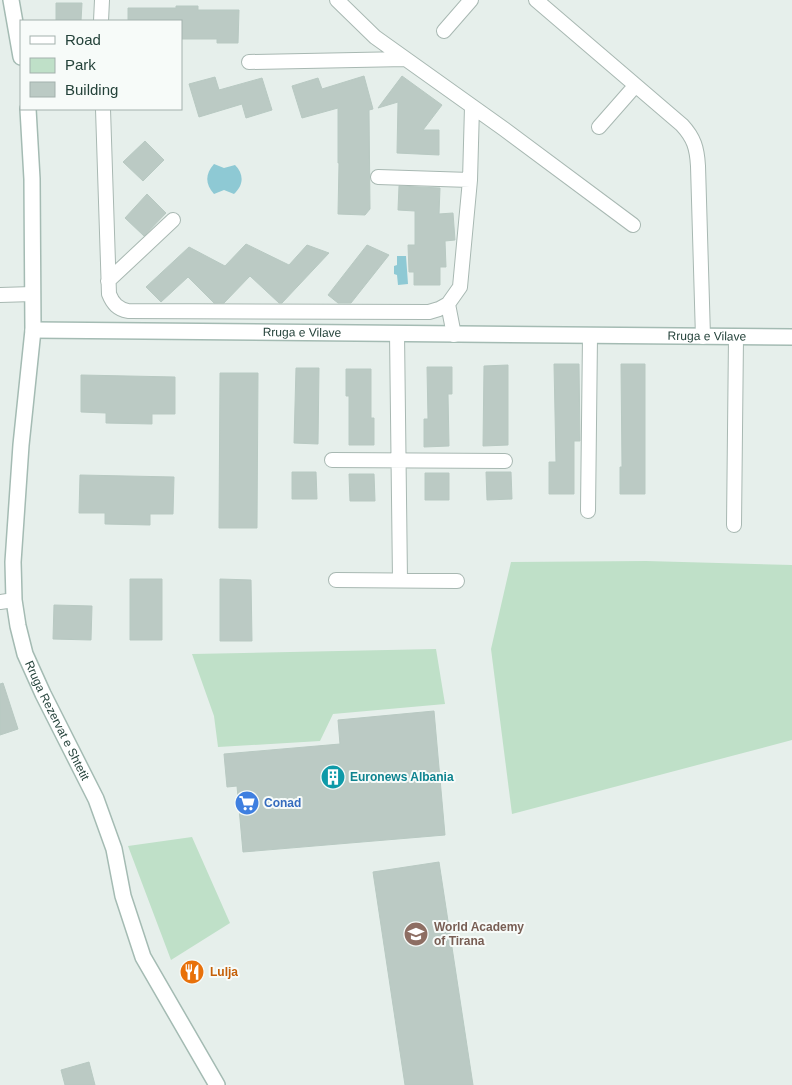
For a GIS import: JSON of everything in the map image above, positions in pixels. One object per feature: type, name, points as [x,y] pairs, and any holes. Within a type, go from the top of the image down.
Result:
[{"type":"street","points":[[11,0],[20,51]]},
{"type":"street","points":[[101,20],[102,0]]},
{"type":"street","points":[[337,0],[366,29],[633,225]]},
{"type":"street","points":[[444,31],[471,0]]},
{"type":"street","points":[[536,0],[689,133],[697,149],[703,337]]},
{"type":"street","points":[[249,62],[406,59]]},
{"type":"street","points":[[598,127],[634,86]]},
{"type":"street","points":[[102,110],[109,294],[111,301],[121,310],[429,312],[439,310],[448,304],[460,287],[470,180],[472,107]]},
{"type":"street","points":[[28,110],[32,179],[33,330]]},
{"type":"street","points":[[378,178],[470,180]]},
{"type":"street","points":[[108,281],[173,220]]},
{"type":"street","points":[[0,295],[33,294]]},
{"type":"street","points":[[448,304],[454,335]]},
{"type":"street","name":"Rruga e Vilave","points":[[33,330],[792,337]]},
{"type":"street","name":"Rruga Rezervat e Shtetit","points":[[33,330],[21,444],[14,552],[7,601],[18,626],[25,654],[96,799],[114,849],[122,896],[143,957],[217,1085]]},
{"type":"street","points":[[397,333],[400,580]]},
{"type":"street","points":[[588,511],[590,336]]},
{"type":"street","points":[[734,525],[736,337]]},
{"type":"street","points":[[332,460],[505,461]]},
{"type":"street","points":[[336,580],[457,580]]},
{"type":"green space","points":[[646,561],[792,565],[792,740],[512,814],[491,649],[511,562]]},
{"type":"green space","points":[[436,649],[445,704],[333,714],[320,741],[218,747],[214,716],[192,654]]},
{"type":"green space","points":[[192,837],[230,923],[171,960],[128,846]]},
{"type":"water","points":[[214,164],[224,168],[235,165],[238,168],[242,180],[240,187],[234,194],[224,190],[214,194],[211,190],[207,179]]},
{"type":"water","points":[[397,256],[406,256],[408,284],[398,285],[397,275],[394,274]]},
{"type":"building","points":[[56,3],[82,3],[81,20],[56,20]]},
{"type":"building","points":[[176,6],[198,6],[198,10],[239,10],[238,43],[217,43],[217,39],[182,39],[182,20],[128,20],[128,8],[176,8]]},
{"type":"building","points":[[364,76],[373,109],[369,110],[370,209],[365,215],[338,214],[338,108],[302,118],[292,86],[318,78],[322,89]]},
{"type":"building","points":[[402,76],[442,105],[423,130],[439,130],[439,155],[397,153],[398,102],[378,108]]},
{"type":"building","points":[[215,77],[219,90],[262,78],[272,110],[246,118],[242,104],[199,117],[189,84]]},
{"type":"building","points":[[145,141],[164,160],[143,181],[123,162]]},
{"type":"building","points":[[399,186],[440,188],[439,214],[453,213],[455,240],[445,241],[446,267],[440,267],[440,285],[414,285],[414,272],[409,272],[408,245],[415,245],[415,211],[398,210]]},
{"type":"building","points":[[147,194],[166,213],[144,236],[125,218]]},
{"type":"building","points":[[246,244],[289,265],[307,245],[329,253],[282,303],[279,303],[250,276],[224,303],[214,303],[188,277],[161,302],[146,287],[189,247],[225,266]]},
{"type":"building","points":[[367,245],[389,255],[351,303],[338,303],[328,295]]},
{"type":"building","points":[[554,364],[579,364],[580,441],[574,441],[574,494],[549,494],[549,462],[556,462]]},
{"type":"building","points":[[621,364],[645,364],[645,494],[620,494],[620,467],[622,467]]},
{"type":"building","points":[[508,365],[508,445],[483,446],[484,366]]},
{"type":"building","points":[[427,367],[452,367],[452,394],[448,394],[449,446],[424,447],[424,419],[428,419]]},
{"type":"building","points":[[296,368],[319,368],[318,444],[294,443]]},
{"type":"building","points":[[346,369],[371,369],[371,418],[374,418],[374,445],[349,445],[349,396],[346,396]]},
{"type":"building","points":[[220,373],[258,373],[257,528],[219,528]]},
{"type":"building","points":[[81,375],[175,377],[175,414],[152,414],[152,424],[106,423],[106,413],[81,412]]},
{"type":"building","points":[[292,472],[316,472],[317,499],[292,499]]},
{"type":"building","points":[[486,472],[511,472],[512,499],[487,500]]},
{"type":"building","points":[[425,473],[449,473],[449,500],[425,500]]},
{"type":"building","points":[[349,474],[374,474],[375,501],[350,501]]},
{"type":"building","points":[[80,475],[174,477],[173,514],[150,514],[150,525],[105,524],[105,513],[79,513]]},
{"type":"building","points":[[130,579],[162,579],[162,640],[130,640]]},
{"type":"building","points":[[220,579],[251,580],[252,641],[220,641]]},
{"type":"building","points":[[54,605],[92,606],[91,640],[53,639]]},
{"type":"building","points":[[3,683],[18,729],[0,735],[0,684]]},
{"type":"building","name":"Euronews Albania","points":[[434,711],[445,835],[243,852],[237,786],[227,787],[224,754],[340,744],[338,720]]},
{"type":"building","name":"World Academy of Tirana","points":[[439,862],[473,1085],[405,1085],[373,872]]},
{"type":"building","points":[[89,1062],[95,1085],[65,1085],[61,1070]]},
{"type":"place","name":"Euronews Albania","points":[[333,777]]},
{"type":"place","name":"Conad","points":[[247,803]]},
{"type":"place","name":"World Academy of Tirana","points":[[416,934]]},
{"type":"place","name":"Lulja","points":[[192,972]]}]
